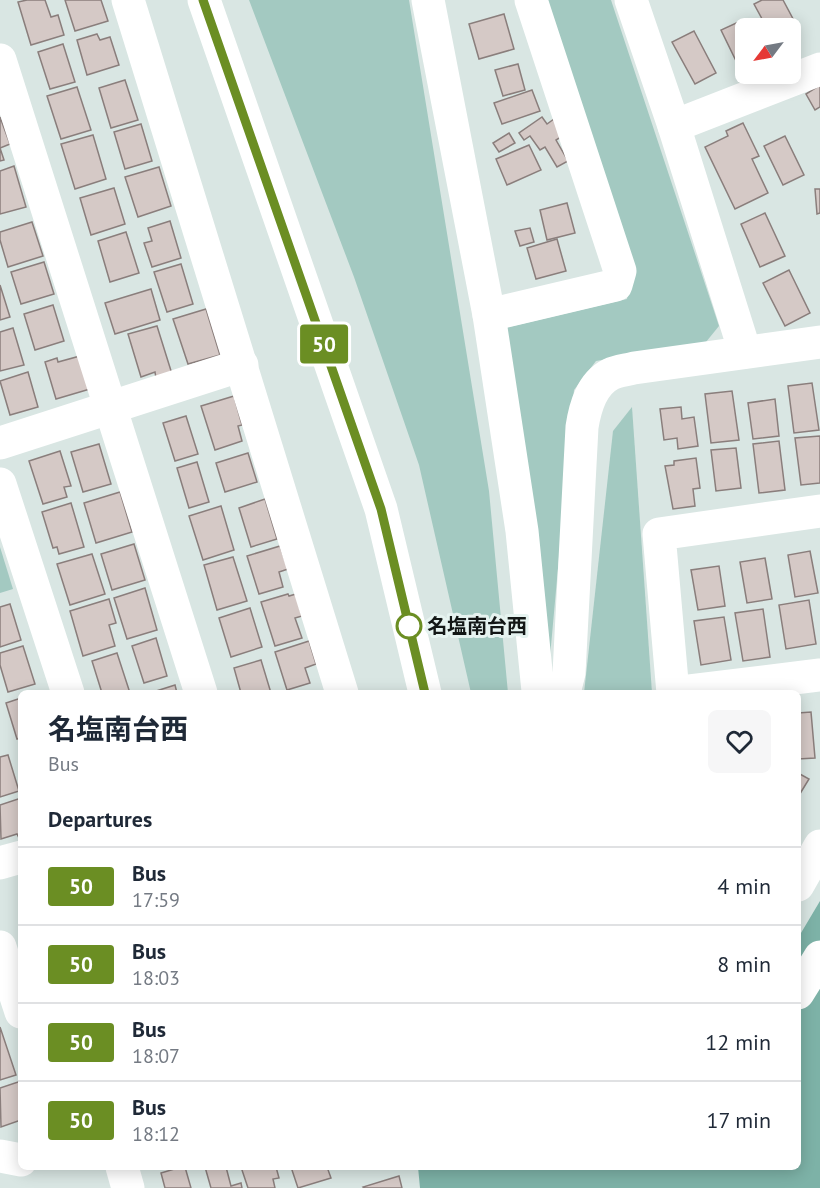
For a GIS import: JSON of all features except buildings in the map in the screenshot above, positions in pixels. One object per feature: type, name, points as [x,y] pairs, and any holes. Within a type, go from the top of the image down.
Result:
[{"type":"street","points":[[128,0],[341,690]]},
{"type":"street","points":[[204,0],[381,509],[424,690]]},
{"type":"street","points":[[428,0],[489,315],[522,531],[538,690]]},
{"type":"street","points":[[489,315],[616,285],[620,271],[531,0]]},
{"type":"street","points":[[631,0],[674,126],[745,352]]},
{"type":"street","points":[[0,60],[200,690]]},
{"type":"street","points":[[674,126],[820,69]]},
{"type":"street","points":[[565,690],[568,673],[582,427],[586,405],[596,387],[610,374],[634,368],[820,342]]},
{"type":"street","points":[[0,443],[242,365]]},
{"type":"street","points":[[0,484],[67,690]]},
{"type":"street","points":[[673,690],[660,534],[820,511]]},
{"type":"street","points":[[698,690],[820,675]]},
{"type":"street","points":[[801,880],[820,846]]},
{"type":"street","points":[[0,863],[18,858]]},
{"type":"street","points":[[801,941],[820,955],[801,988]]},
{"type":"street","points":[[0,947],[18,1003]]},
{"type":"street","points":[[0,1156],[18,1159]]},
{"type":"street","points":[[123,1170],[128,1188]]},
{"type":"green space","points":[[249,0],[409,0],[489,491],[508,690],[470,690],[419,465],[354,277]]},
{"type":"green space","points":[[544,0],[611,0],[719,326],[706,342],[596,361],[574,390],[550,657],[505,328],[627,299],[632,265]]},
{"type":"green space","points":[[632,407],[652,690],[584,690],[613,431]]},
{"type":"green space","points":[[0,547],[13,589],[0,593]]},
{"type":"green space","points":[[820,901],[820,1188],[420,1188],[418,1170],[801,1170],[801,933]]},
{"type":"bus line","name":"50","points":[[203,0],[381,509],[424,690]]},
{"type":"place","name":"名塩南台西","points":[[409,626]]}]
